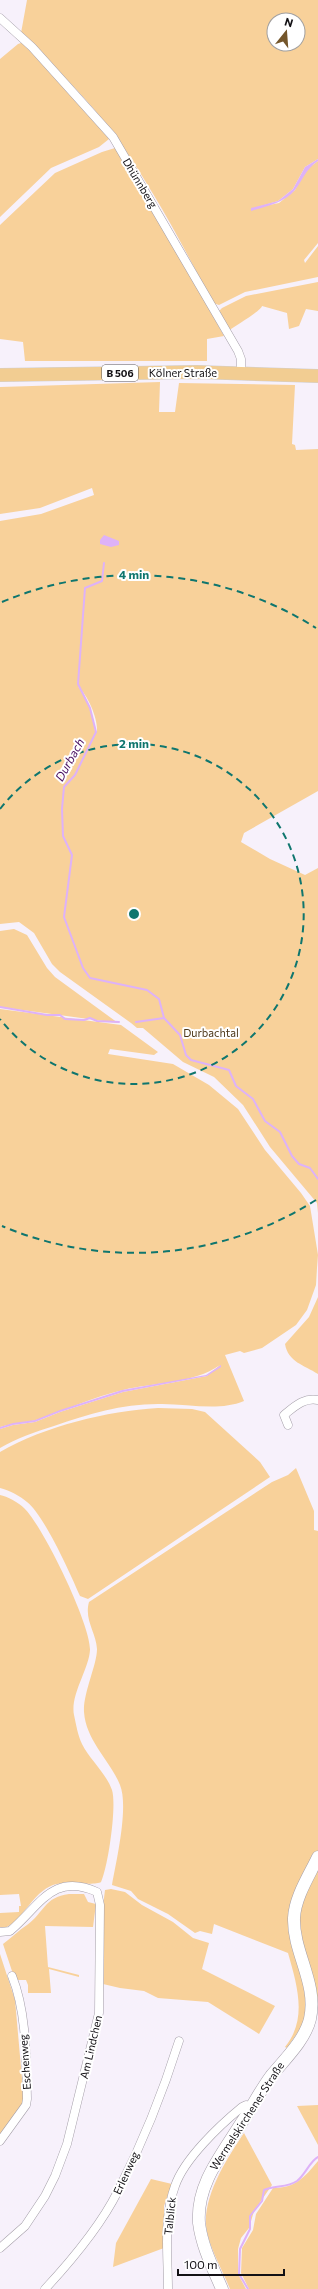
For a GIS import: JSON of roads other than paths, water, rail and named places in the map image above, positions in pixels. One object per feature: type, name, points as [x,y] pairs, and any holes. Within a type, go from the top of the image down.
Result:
[{"type":"main road","name":"Kölner Straße","points":[[0,375],[241,373],[318,376]]},
{"type":"street","name":"Dhünnberg","points":[[0,18],[32,47],[113,137],[238,351],[241,359],[241,373]]},
{"type":"street","points":[[288,1425],[284,1416],[292,1409],[307,1400],[318,1400]]},
{"type":"street","name":"Wermelskirchener Straße","points":[[222,2289],[204,2248],[199,2222],[200,2205],[206,2181],[215,2163],[266,2083],[300,2039],[309,2021],[313,2006],[312,1996],[296,1938],[294,1918],[298,1900],[318,1857]]},
{"type":"street","name":"Am Lindchen","points":[[0,1932],[10,1931],[55,1889],[76,1886],[97,1892],[100,1905],[99,2013],[67,2144],[55,2176],[45,2196],[25,2226],[0,2248]]},
{"type":"street","name":"Eschenweg","points":[[0,2141],[26,2105],[28,2099],[26,2055],[21,2010],[18,1990],[12,1976]]},
{"type":"street","name":"Erlenweg","points":[[45,2289],[102,2217],[118,2192],[171,2066],[179,2041]]},
{"type":"street","name":"Talblick","points":[[168,2289],[168,2218],[175,2185],[185,2164],[200,2148],[242,2107],[251,2107]]},
{"type":"waterway","name":"Durbach","points":[[104,563],[102,581],[85,588],[78,684],[90,708],[96,732],[75,775],[64,787],[62,809],[63,836],[72,855],[64,917],[83,968],[90,978],[147,990],[159,999],[164,1018]]},
{"type":"waterway","points":[[0,1007],[47,1015],[60,1015],[65,1019],[84,1020],[90,1018],[97,1021],[119,1022]]},
{"type":"waterway","points":[[136,1022],[164,1018],[180,1035],[186,1055],[191,1060],[229,1070],[236,1086],[253,1099],[265,1121],[280,1132],[292,1156],[299,1164],[310,1168],[318,1179]]},
{"type":"waterway","points":[[248,2289],[239,2274],[240,2249],[250,2229],[250,2216],[262,2201],[264,2190],[272,2187],[289,2185],[297,2181],[312,2162],[318,2157]]},
{"type":"park label","name":"Durbachtal","points":[[211,1033]]}]
